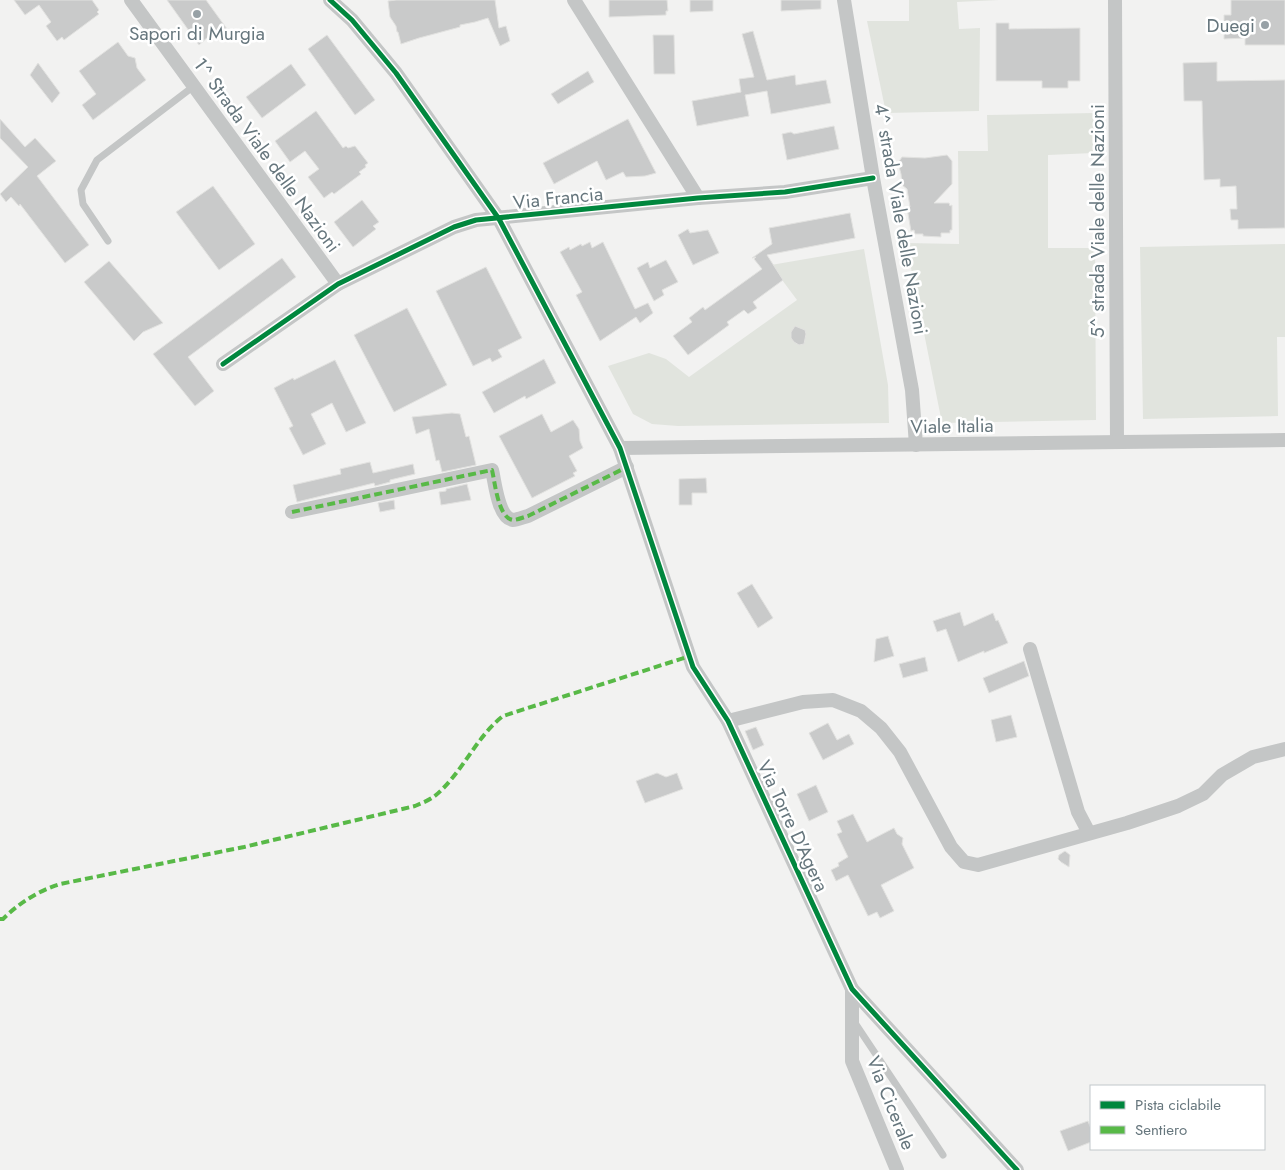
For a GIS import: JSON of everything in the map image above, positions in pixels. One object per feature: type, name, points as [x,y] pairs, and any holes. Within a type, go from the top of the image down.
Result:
[{"type":"street","name":"1^ Strada Viale delle Nazioni","points":[[131,0],[338,284]]},
{"type":"street","points":[[330,0],[352,20]]},
{"type":"street","points":[[344,0],[352,20]]},
{"type":"street","points":[[574,0],[698,198]]},
{"type":"street","name":"4^ strada Viale delle Nazioni","points":[[844,0],[873,178],[912,390],[916,445]]},
{"type":"street","name":"5^ strada Viale delle Nazioni","points":[[1115,0],[1117,442]]},
{"type":"street","name":"Via Torre D'Agera","points":[[352,20],[396,73],[499,219],[620,448],[693,667],[728,721],[852,989],[1017,1170]]},
{"type":"street","name":"Via Francia","points":[[223,364],[338,284],[454,227],[476,220],[698,198],[785,192],[873,178]]},
{"type":"street","name":"Viale Italia","points":[[620,448],[1285,440]]},
{"type":"street","points":[[292,512],[492,470],[501,509],[507,518],[514,520],[528,516],[626,467]]},
{"type":"street","points":[[1030,649],[1078,812],[1089,833]]},
{"type":"street","points":[[728,721],[803,702],[833,700],[861,711],[881,728],[900,752],[951,847],[964,862],[978,865],[1178,806],[1203,794],[1222,775],[1252,757],[1285,749]]},
{"type":"street","name":"Via Cicerale","points":[[852,989],[852,1061],[898,1170]]},
{"type":"lane","points":[[108,241],[83,204],[81,190],[97,160],[194,86]]},
{"type":"lane","points":[[852,1018],[944,1154]]},
{"type":"shaded area","points":[[909,0],[999,0],[957,2],[959,29],[980,28],[979,111],[886,113],[867,21],[909,21]]},
{"type":"shaded area","points":[[1094,113],[1093,153],[1048,155],[1048,248],[1095,248],[1096,420],[942,423],[906,243],[959,244],[958,151],[988,151],[987,115]]},
{"type":"shaded area","points":[[1285,244],[1285,337],[1277,337],[1278,416],[1143,419],[1140,247]]},
{"type":"shaded area","points":[[864,249],[888,385],[889,423],[678,426],[652,424],[633,414],[608,366],[649,353],[666,359],[689,377],[797,300],[771,265]]},
{"type":"building","points":[[14,0],[92,0],[99,10],[97,12],[99,14],[64,40],[62,37],[57,41],[46,26],[51,22],[39,5],[25,15]]},
{"type":"building","name":"Sapori di Murgia","points":[[167,0],[206,0],[227,29],[212,40],[209,36],[199,45]]},
{"type":"building","points":[[495,0],[499,28],[506,26],[510,41],[500,46],[488,18],[401,44],[396,26],[390,17],[388,1]]},
{"type":"building","points":[[609,0],[667,0],[668,11],[666,11],[666,15],[609,17]]},
{"type":"building","points":[[690,0],[713,0],[713,11],[690,12]]},
{"type":"building","points":[[781,0],[821,0],[821,9],[781,11]]},
{"type":"building","name":"Duegi","points":[[1231,0],[1285,0],[1285,45],[1245,45],[1245,38],[1224,39],[1224,15],[1231,15]]},
{"type":"building","points":[[996,23],[1009,23],[1009,29],[1080,28],[1080,81],[1068,81],[1068,88],[1042,88],[1042,81],[996,81]]},
{"type":"building","points":[[753,31],[767,80],[795,75],[796,85],[826,80],[831,103],[771,114],[767,91],[745,95],[749,116],[697,126],[692,101],[741,92],[739,79],[754,77],[742,34]]},
{"type":"building","points":[[327,35],[375,100],[355,115],[308,49]]},
{"type":"building","points":[[653,35],[674,35],[675,74],[654,74]]},
{"type":"building","points":[[118,42],[128,56],[135,58],[137,68],[146,80],[93,120],[82,105],[96,94],[79,71]]},
{"type":"building","points":[[1217,62],[1217,81],[1285,80],[1285,228],[1238,229],[1238,220],[1231,220],[1230,209],[1237,209],[1236,186],[1220,187],[1220,179],[1204,180],[1202,101],[1184,101],[1183,63]]},
{"type":"building","points":[[38,63],[60,93],[52,103],[30,75]]},
{"type":"building","points":[[291,64],[306,85],[262,118],[246,97]]},
{"type":"building","points":[[588,71],[594,82],[558,104],[551,94]]},
{"type":"building","points":[[316,111],[343,148],[355,146],[368,163],[359,172],[361,174],[334,194],[332,192],[324,198],[308,177],[319,169],[305,151],[290,162],[275,141]]},
{"type":"building","points":[[0,119],[25,147],[35,138],[56,161],[37,176],[89,245],[65,263],[20,204],[19,206],[11,197],[6,202],[0,194],[28,167],[0,138]]},
{"type":"building","points":[[628,119],[656,173],[645,176],[626,177],[623,172],[606,180],[597,161],[554,184],[543,163]]},
{"type":"building","points":[[834,126],[839,149],[787,160],[782,134],[791,132],[794,134]]},
{"type":"building","points":[[947,155],[952,161],[952,184],[934,203],[949,203],[950,206],[952,205],[952,230],[950,230],[950,233],[941,233],[941,237],[915,234],[914,230],[911,231],[907,208],[910,207],[907,189],[902,185],[898,163],[902,157],[925,158]]},
{"type":"building","points":[[213,186],[255,244],[219,270],[176,212]]},
{"type":"building","points":[[362,200],[379,222],[373,226],[376,229],[353,247],[334,222]]},
{"type":"building","points":[[850,213],[855,238],[767,255],[783,280],[753,302],[757,308],[748,314],[744,310],[727,322],[729,325],[688,355],[673,336],[692,322],[689,318],[703,307],[705,310],[762,269],[754,259],[756,257],[752,258],[772,244],[769,228]]},
{"type":"building","points":[[688,229],[690,233],[708,230],[719,253],[693,265],[678,235]]},
{"type":"building","points":[[590,242],[592,248],[603,242],[635,309],[648,303],[653,313],[640,323],[636,317],[600,341],[576,295],[582,292],[560,252],[569,247],[570,250]]},
{"type":"building","points":[[282,258],[296,277],[188,357],[214,391],[195,406],[153,354]]},
{"type":"building","points":[[666,260],[678,282],[662,290],[664,295],[654,301],[637,268],[648,262],[650,268]]},
{"type":"building","points":[[109,261],[163,323],[143,332],[134,341],[84,282]]},
{"type":"building","points":[[486,267],[522,338],[498,350],[502,357],[492,362],[490,358],[473,366],[436,291]]},
{"type":"building","points":[[407,308],[447,385],[394,412],[354,335]]},
{"type":"building","points":[[795,326],[805,330],[804,344],[799,345],[791,338],[791,332]]},
{"type":"building","points":[[544,359],[556,383],[526,399],[525,396],[494,413],[482,392]]},
{"type":"building","points":[[335,360],[366,423],[346,432],[332,403],[311,414],[326,444],[303,455],[289,428],[293,426],[274,388]]},
{"type":"building","points":[[460,414],[466,437],[469,436],[476,465],[442,472],[439,460],[436,461],[429,429],[416,434],[412,417]]},
{"type":"building","points":[[542,414],[551,432],[573,420],[579,429],[583,448],[569,456],[577,471],[573,473],[575,476],[532,498],[499,436]]},
{"type":"building","points":[[370,462],[373,473],[413,464],[415,474],[375,486],[374,483],[297,502],[293,485],[341,474],[340,469]]},
{"type":"building","points":[[706,478],[707,493],[692,493],[692,505],[679,505],[679,479]]},
{"type":"building","points":[[467,484],[471,500],[441,505],[439,492]]},
{"type":"building","points":[[394,500],[395,509],[380,512],[378,503]]},
{"type":"building","points":[[752,584],[773,618],[758,628],[737,593]]},
{"type":"building","points":[[960,612],[964,626],[993,613],[1008,643],[958,662],[946,629],[937,632],[933,621]]},
{"type":"building","points":[[888,636],[894,656],[874,662],[876,639]]},
{"type":"building","points":[[925,657],[928,671],[903,678],[899,664]]},
{"type":"building","points":[[1024,661],[1029,676],[989,693],[983,678]]},
{"type":"building","points":[[1011,715],[1017,737],[996,742],[991,720]]},
{"type":"building","points":[[828,723],[837,740],[849,734],[854,744],[823,760],[809,733]]},
{"type":"building","points":[[756,727],[764,745],[753,750],[745,731]]},
{"type":"building","points":[[657,773],[666,777],[677,773],[683,789],[645,803],[636,781]]},
{"type":"building","points":[[816,785],[828,812],[809,821],[797,794]]},
{"type":"building","points":[[853,814],[867,842],[894,828],[897,834],[903,838],[902,844],[914,868],[881,885],[894,911],[880,918],[877,912],[868,916],[848,875],[836,881],[831,870],[839,866],[838,863],[848,857],[837,834],[842,832],[837,821]]},
{"type":"building","points":[[1065,851],[1070,855],[1069,867],[1058,859],[1059,855]]},
{"type":"building","points":[[1088,1121],[1090,1142],[1068,1151],[1060,1131]]},
{"type":"marked path","points":[[292,512],[492,470],[496,491],[504,513],[508,518],[515,520],[528,516],[627,467]]},
{"type":"marked path","points":[[0,919],[3,919],[29,898],[60,884],[244,847],[415,806],[434,797],[446,786],[493,724],[503,716],[690,656]]},
{"type":"cycle path","points":[[330,0],[352,20],[396,73],[499,219],[620,448],[693,667],[728,721],[852,989],[1017,1170]]},
{"type":"cycle path","points":[[223,364],[338,284],[454,227],[476,220],[698,198],[785,192],[873,178]]},
{"type":"place","name":"Sapori di Murgia","points":[[197,14]]},
{"type":"place","name":"Duegi","points":[[1265,25]]}]
